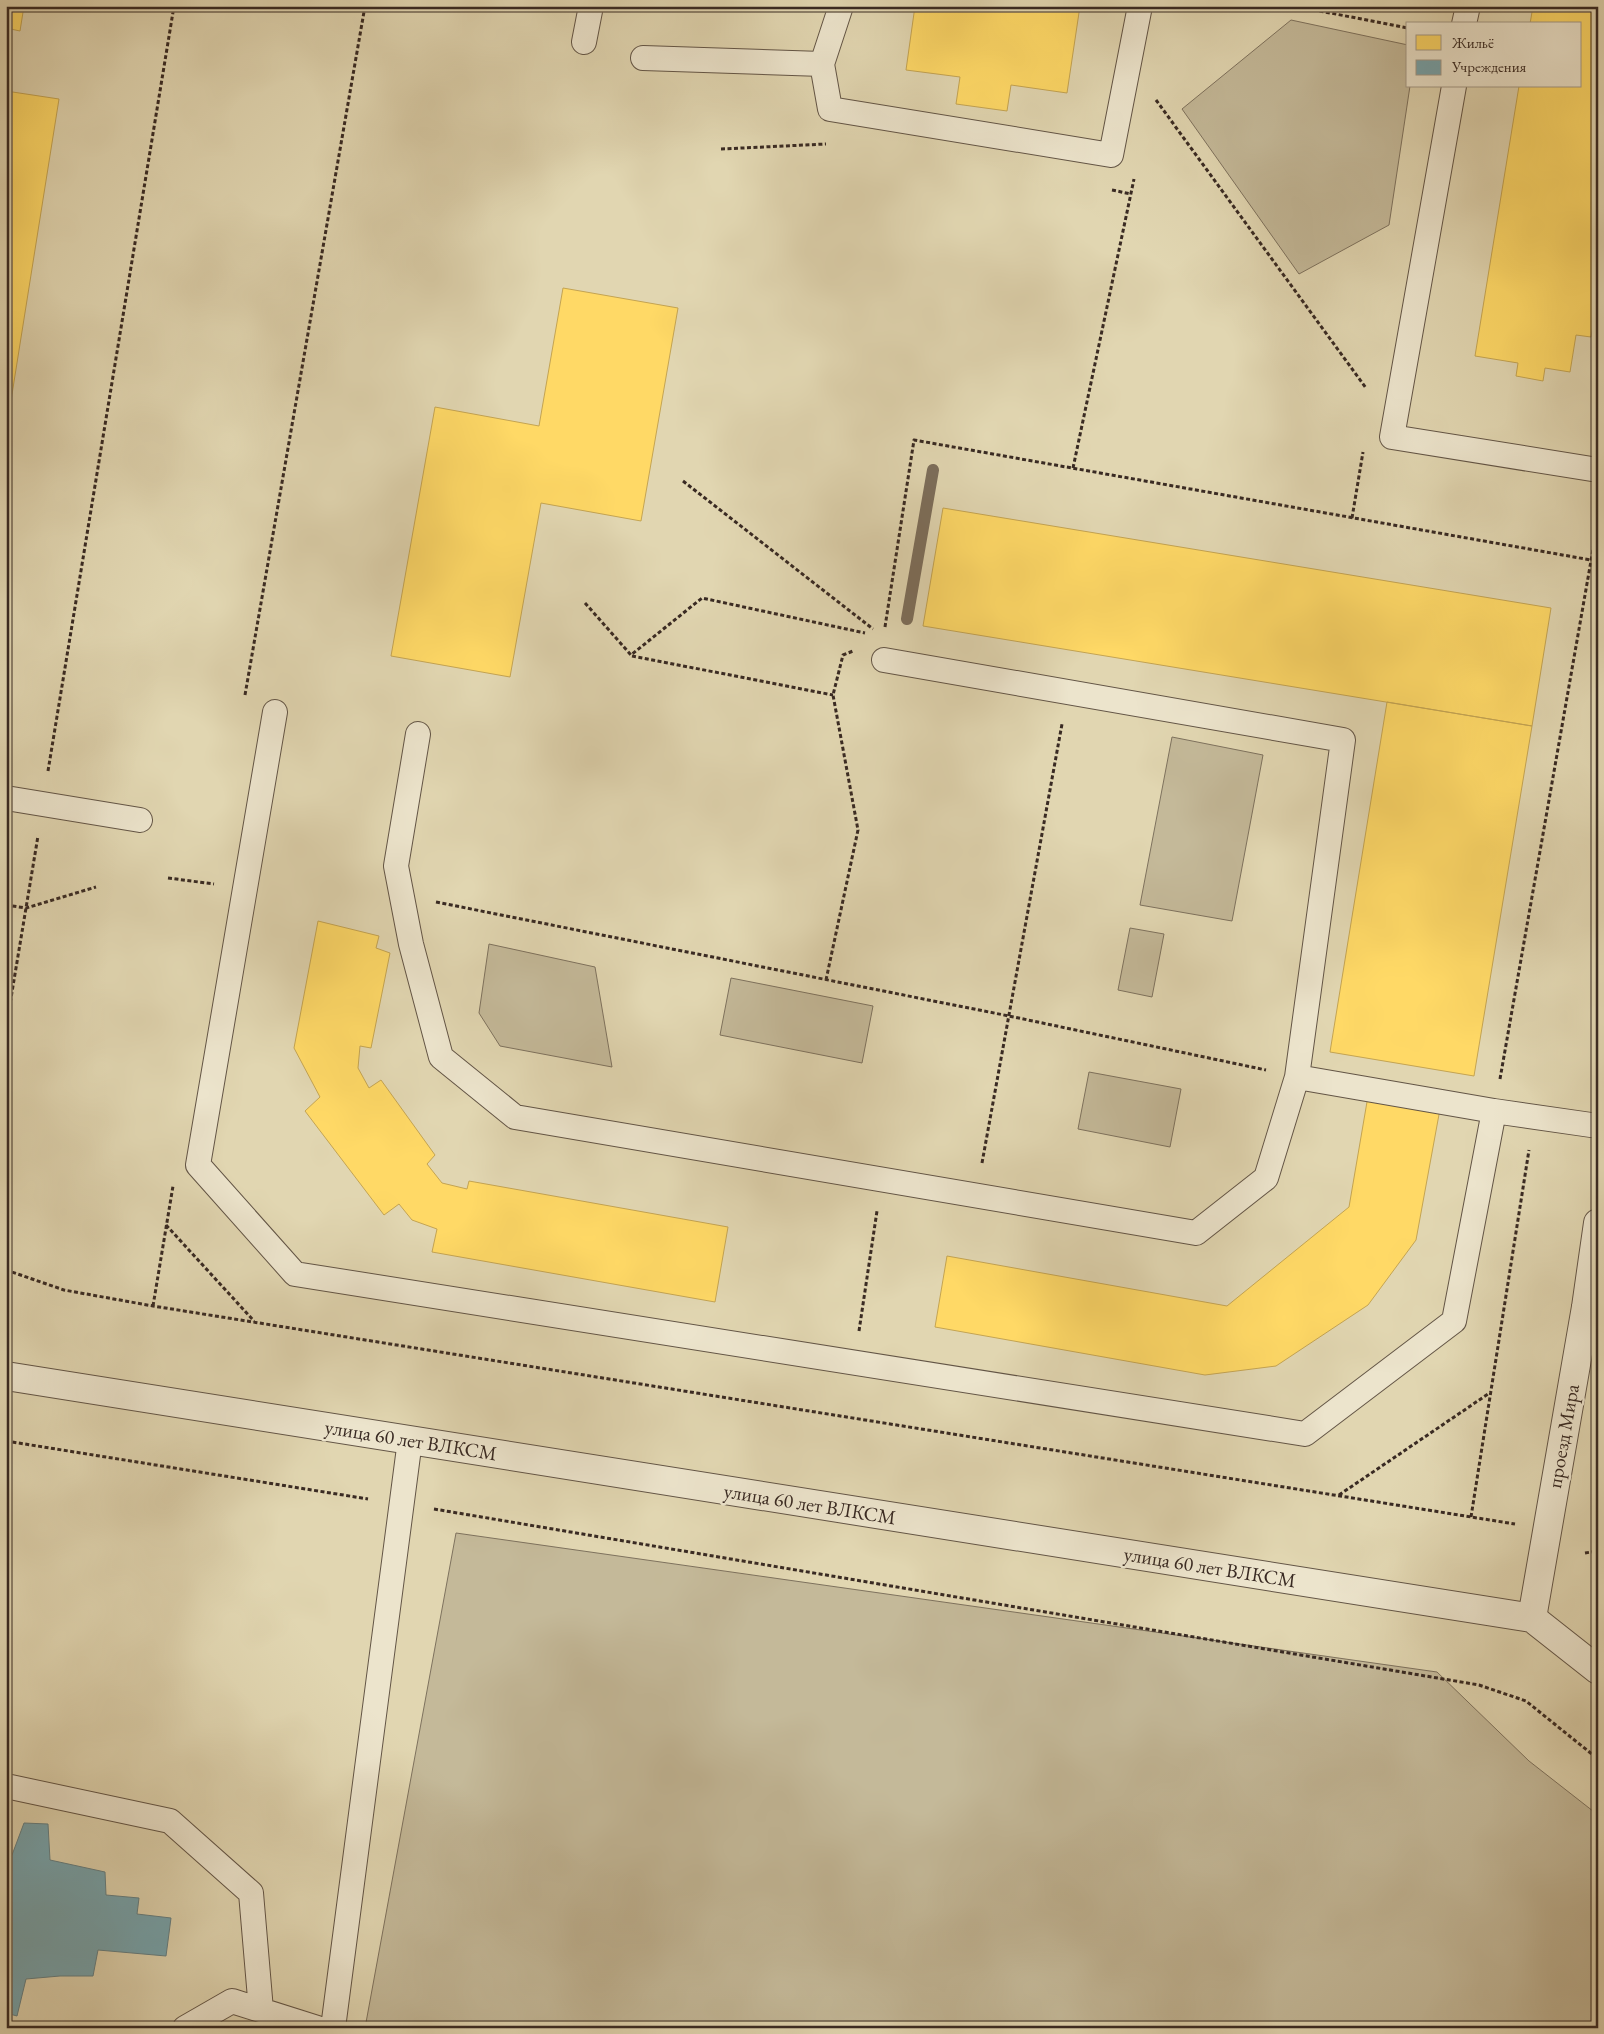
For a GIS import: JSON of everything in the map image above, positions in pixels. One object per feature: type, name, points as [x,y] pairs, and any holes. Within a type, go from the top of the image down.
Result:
[{"type":"street","name":"проезд Мира","points":[[1532,1618],[1547,1529],[1592,1308],[1598,1224]]},
{"type":"street","name":"улица 60 лет ВЛКСМ","points":[[6,1376],[1532,1618],[1598,1670]]},
{"type":"lane","points":[[584,42],[591,6]]},
{"type":"lane","points":[[841,6],[822,64],[830,110],[1111,155],[1140,6]]},
{"type":"lane","points":[[1464,22],[1468,6]]},
{"type":"lane","points":[[643,58],[822,64]]},
{"type":"lane","points":[[1454,88],[1392,437],[1598,470]]},
{"type":"lane","points":[[418,734],[396,866],[411,944],[441,1057],[515,1117],[1196,1233],[1266,1178],[1297,1077],[1343,740],[884,660]]},
{"type":"lane","points":[[275,712],[198,1165],[295,1274],[1305,1434],[1454,1321],[1494,1111]]},
{"type":"lane","points":[[6,798],[140,820]]},
{"type":"lane","points":[[1297,1077],[1494,1111],[1598,1126]]},
{"type":"lane","points":[[333,2028],[410,1440]]},
{"type":"lane","points":[[6,1786],[170,1821],[251,1893],[261,2010]]},
{"type":"lane","points":[[185,2028],[232,2001],[317,2028]]},
{"type":"path","points":[[6,1028],[174,6]]},
{"type":"path","points":[[244,698],[365,6]]},
{"type":"path","points":[[1294,6],[1406,28]]},
{"type":"path","points":[[1152,94],[1367,389]]},
{"type":"path","points":[[1073,468],[1134,176]]},
{"type":"path","points":[[885,628],[914,440],[1591,560]]},
{"type":"path","points":[[632,655],[702,598],[874,633],[683,481]]},
{"type":"path","points":[[1494,1111],[1598,521]]},
{"type":"path","points":[[585,603],[632,655],[833,695]]},
{"type":"path","points":[[826,980],[858,830],[833,695],[843,655],[859,648]]},
{"type":"path","points":[[976,1196],[1067,692]]},
{"type":"path","points":[[168,878],[222,884]]},
{"type":"path","points":[[6,905],[26,908],[96,887]]},
{"type":"path","points":[[401,895],[1009,1016],[1297,1077]]},
{"type":"path","points":[[1471,1517],[1534,1117]]},
{"type":"path","points":[[153,1306],[174,1176]]},
{"type":"path","points":[[855,1363],[881,1180]]},
{"type":"path","points":[[166,1224],[254,1322]]},
{"type":"path","points":[[6,1270],[64,1290],[153,1306],[1547,1529]]},
{"type":"path","points":[[1338,1496],[1491,1391]]},
{"type":"path","points":[[6,1441],[476,1515],[1479,1685],[1526,1701],[1598,1759]]},
{"type":"path","points":[[1585,1553],[1598,1551]]},
{"type":"shaded area","points":[[1291,20],[1406,45],[1406,88],[1410,88],[1389,225],[1299,274],[1182,109]]},
{"type":"shaded area","points":[[1172,737],[1263,755],[1232,921],[1140,905]]},
{"type":"shaded area","points":[[1130,928],[1164,934],[1152,997],[1118,990]]},
{"type":"shaded area","points":[[489,944],[595,967],[612,1067],[500,1046],[479,1013]]},
{"type":"shaded area","points":[[731,978],[873,1006],[862,1063],[720,1035]]},
{"type":"shaded area","points":[[1089,1072],[1181,1089],[1170,1147],[1078,1129]]},
{"type":"shaded area","points":[[456,1533],[1437,1672],[1529,1761],[1598,1815],[1598,2028],[365,2028]]},
{"type":"building: Жильё","points":[[6,6],[24,6],[20,31],[6,28]]},
{"type":"building: Жильё","points":[[915,6],[1080,6],[1067,93],[1011,85],[1007,111],[956,104],[960,77],[906,70]]},
{"type":"building: Жильё","points":[[1533,6],[1598,6],[1598,230],[1595,248],[1598,248],[1598,296],[1591,337],[1576,335],[1570,372],[1545,368],[1543,381],[1516,376],[1518,363],[1475,356],[1519,88],[1582,88],[1582,22],[1530,22]]},
{"type":"building: Жильё","points":[[6,91],[59,99],[6,432]]},
{"type":"building: Жильё","points":[[563,288],[678,308],[641,521],[541,503],[510,677],[391,656],[435,407],[539,426]]},
{"type":"building: Жильё","points":[[943,508],[1551,608],[1532,726],[923,626]]},
{"type":"building: Жильё","points":[[1387,702],[1532,726],[1474,1076],[1330,1052]]},
{"type":"building: Жильё","points":[[318,921],[379,936],[376,948],[390,953],[371,1048],[360,1046],[358,1068],[369,1088],[381,1080],[435,1155],[427,1164],[442,1183],[467,1189],[469,1181],[728,1227],[715,1302],[432,1252],[437,1229],[412,1220],[399,1204],[384,1215],[305,1111],[320,1097],[294,1048]]},
{"type":"building: Жильё","points":[[1368,1096],[1440,1109],[1416,1240],[1368,1305],[1276,1366],[1205,1375],[935,1327],[947,1256],[1227,1306],[1349,1207]]},
{"type":"building: Учреждения","points":[[24,1823],[48,1824],[50,1860],[105,1872],[106,1895],[139,1898],[137,1914],[171,1918],[166,1956],[98,1950],[93,1976],[26,1979],[17,2016],[6,2013],[6,1856],[12,1855]]},
{"type":"waterway","points":[[907,619],[933,470]]}]
